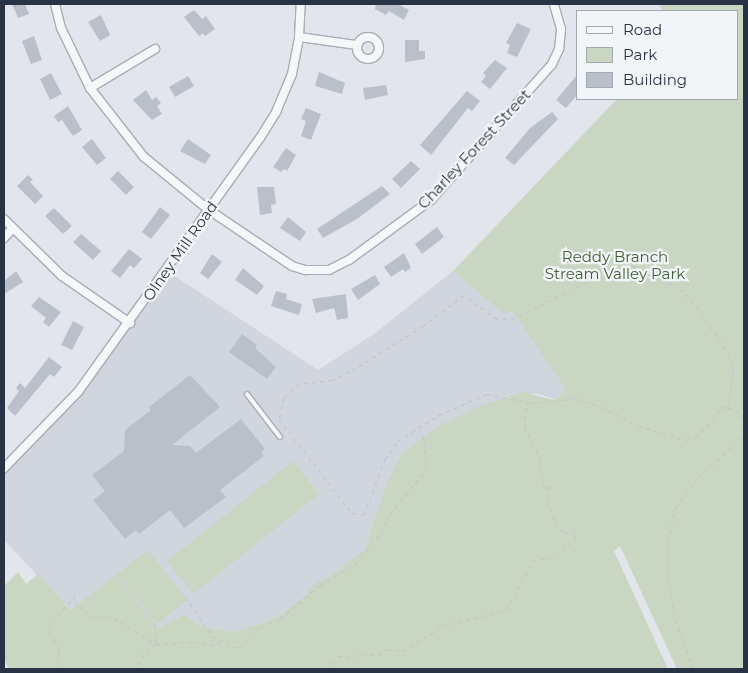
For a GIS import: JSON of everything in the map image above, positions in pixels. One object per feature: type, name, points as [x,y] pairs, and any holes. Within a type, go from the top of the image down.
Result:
[{"type":"street","name":"Charley Forest Street","points":[[55,4],[61,28],[90,88],[144,158],[209,210],[292,266],[305,270],[329,270],[349,260],[431,200],[549,68],[560,42],[560,21],[554,4]]},
{"type":"street","name":"Olney Mill Road","points":[[4,468],[78,392],[130,323],[276,112],[292,74],[299,37],[301,4]]},
{"type":"street","points":[[299,37],[357,45]]},
{"type":"street","points":[[90,88],[155,49]]},
{"type":"street","points":[[4,219],[62,276],[130,323]]},
{"type":"street","points":[[4,238],[13,228]]},
{"type":"lane","points":[[247,394],[280,437]]},
{"type":"path","points":[[728,408],[733,372],[730,356],[694,303],[678,288],[632,266],[608,271],[515,318],[497,318],[464,295],[423,326],[356,368],[332,380],[299,384],[284,398],[279,419],[352,513],[364,515],[385,458],[398,441],[464,402],[487,394],[527,402],[577,400],[602,407],[639,426],[686,440],[696,438],[722,407],[736,410],[744,422]]},
{"type":"path","points":[[327,669],[338,656],[378,655],[388,649],[403,651],[443,626],[506,610],[533,561],[556,556],[575,538],[576,532],[563,532],[558,527],[548,506],[549,487],[544,488],[539,464],[541,460],[524,427],[527,402]]},
{"type":"path","points":[[185,597],[213,636],[240,647],[261,626],[280,619],[320,585],[356,564],[381,532],[390,514],[426,470],[424,439],[419,428]]},
{"type":"path","points":[[694,669],[674,616],[668,578],[668,541],[676,507],[699,477],[744,436]]},
{"type":"path","points":[[57,669],[59,648],[46,628],[58,612],[74,601],[76,595]]},
{"type":"path","points":[[74,601],[91,617],[114,618],[156,644],[193,642],[209,645],[224,642]]},
{"type":"path","points":[[156,623],[156,644]]},
{"type":"path","points":[[137,669],[144,654],[156,644]]},
{"type":"shaded area","points":[[167,271],[318,370],[374,334],[453,271],[503,314],[592,275],[578,407],[539,394],[518,393],[377,519],[364,551],[297,608],[262,623],[233,632],[205,627],[183,615],[158,628],[70,610],[4,540],[4,468],[78,392]]},
{"type":"green space","name":"Reddy Branch Stream Valley Park","points":[[659,4],[744,4],[744,669],[677,669],[620,546],[614,551],[668,669],[9,669],[4,659],[4,586],[18,572],[26,584],[38,574],[70,610],[116,575],[158,628],[183,615],[205,627],[233,632],[262,623],[282,614],[305,596],[314,584],[332,575],[365,549],[387,483],[401,455],[435,428],[479,406],[523,392],[554,400],[567,390],[512,311],[503,314],[453,271],[616,100],[738,100],[738,10],[662,10]]},
{"type":"green space","points":[[293,461],[319,494],[193,594],[167,561]]},
{"type":"green space","points":[[148,550],[187,600],[157,624],[117,574]]},
{"type":"building","points":[[12,4],[25,4],[29,14],[18,18]]},
{"type":"building","points":[[376,4],[398,4],[409,10],[404,20],[389,11],[386,15],[375,9]]},
{"type":"building","points":[[194,10],[202,19],[206,16],[215,29],[205,36],[203,33],[199,36],[184,17]]},
{"type":"building","points":[[101,15],[110,35],[100,41],[88,22]]},
{"type":"building","points":[[517,23],[531,29],[517,57],[507,53],[510,45],[506,43]]},
{"type":"building","points":[[34,36],[42,60],[31,64],[22,41]]},
{"type":"building","points":[[405,40],[419,40],[419,51],[425,51],[425,59],[405,62]]},
{"type":"building","points":[[495,60],[507,68],[490,89],[481,82],[486,76],[483,73]]},
{"type":"building","points":[[319,72],[345,83],[342,94],[315,86]]},
{"type":"building","points":[[51,73],[62,94],[50,100],[40,79]]},
{"type":"building","points":[[188,76],[194,86],[175,97],[169,87]]},
{"type":"building","points":[[576,76],[576,96],[566,108],[556,100]]},
{"type":"building","points":[[386,85],[388,95],[365,100],[363,88]]},
{"type":"building","points":[[146,90],[152,100],[156,97],[161,103],[157,106],[162,114],[152,120],[133,100]]},
{"type":"building","points":[[467,91],[480,101],[472,111],[468,108],[431,155],[420,145]]},
{"type":"building","points":[[68,106],[82,130],[73,136],[62,120],[58,122],[54,116]]},
{"type":"building","points":[[306,108],[321,114],[311,140],[301,136],[306,121],[301,119]]},
{"type":"building","points":[[552,112],[558,119],[514,165],[505,158],[530,128]]},
{"type":"building","points":[[92,139],[106,158],[97,165],[82,147]]},
{"type":"building","points":[[188,139],[211,155],[205,164],[180,151]]},
{"type":"building","points":[[286,148],[296,155],[287,171],[284,169],[281,172],[273,167]]},
{"type":"building","points":[[411,161],[420,169],[401,188],[392,179]]},
{"type":"building","points":[[118,171],[134,187],[126,195],[110,179]]},
{"type":"building","points":[[28,175],[33,180],[30,182],[43,196],[35,204],[17,186]]},
{"type":"building","points":[[382,186],[390,194],[357,219],[323,238],[317,229]]},
{"type":"building","points":[[257,187],[274,187],[276,204],[271,205],[272,213],[260,215]]},
{"type":"building","points":[[160,207],[170,215],[151,239],[142,232]]},
{"type":"building","points":[[54,208],[72,226],[63,234],[45,216]]},
{"type":"building","points":[[288,217],[306,232],[300,241],[280,228]]},
{"type":"building","points":[[437,227],[444,237],[422,254],[415,244]]},
{"type":"building","points":[[81,234],[101,251],[93,260],[73,242]]},
{"type":"building","points":[[129,249],[142,259],[134,268],[130,265],[120,278],[111,271]]},
{"type":"building","points":[[404,253],[411,268],[405,272],[403,269],[391,277],[384,267]]},
{"type":"building","points":[[212,254],[222,262],[208,279],[200,273]]},
{"type":"building","points":[[243,268],[264,286],[257,295],[235,280]]},
{"type":"building","points":[[16,271],[23,282],[4,294],[4,281]]},
{"type":"building","points":[[375,275],[380,284],[358,300],[351,289]]},
{"type":"building","points":[[276,291],[287,294],[286,299],[302,304],[299,315],[271,306]]},
{"type":"building","points":[[346,294],[348,318],[337,320],[334,308],[316,313],[312,299]]},
{"type":"building","points":[[39,297],[61,312],[49,327],[43,322],[46,318],[31,306]]},
{"type":"building","points":[[73,321],[84,327],[72,350],[61,345]]},
{"type":"building","points":[[242,334],[257,345],[255,348],[276,367],[267,379],[229,352]]},
{"type":"building","points":[[49,357],[62,367],[54,377],[50,374],[15,416],[7,408],[19,391],[16,388],[20,383],[25,388]]},
{"type":"building","points":[[190,375],[220,407],[172,445],[190,446],[196,453],[241,419],[265,449],[261,452],[264,456],[220,490],[226,497],[184,528],[170,510],[139,534],[136,530],[125,539],[93,500],[105,491],[92,475],[124,451],[125,430],[151,410],[149,407]]}]
